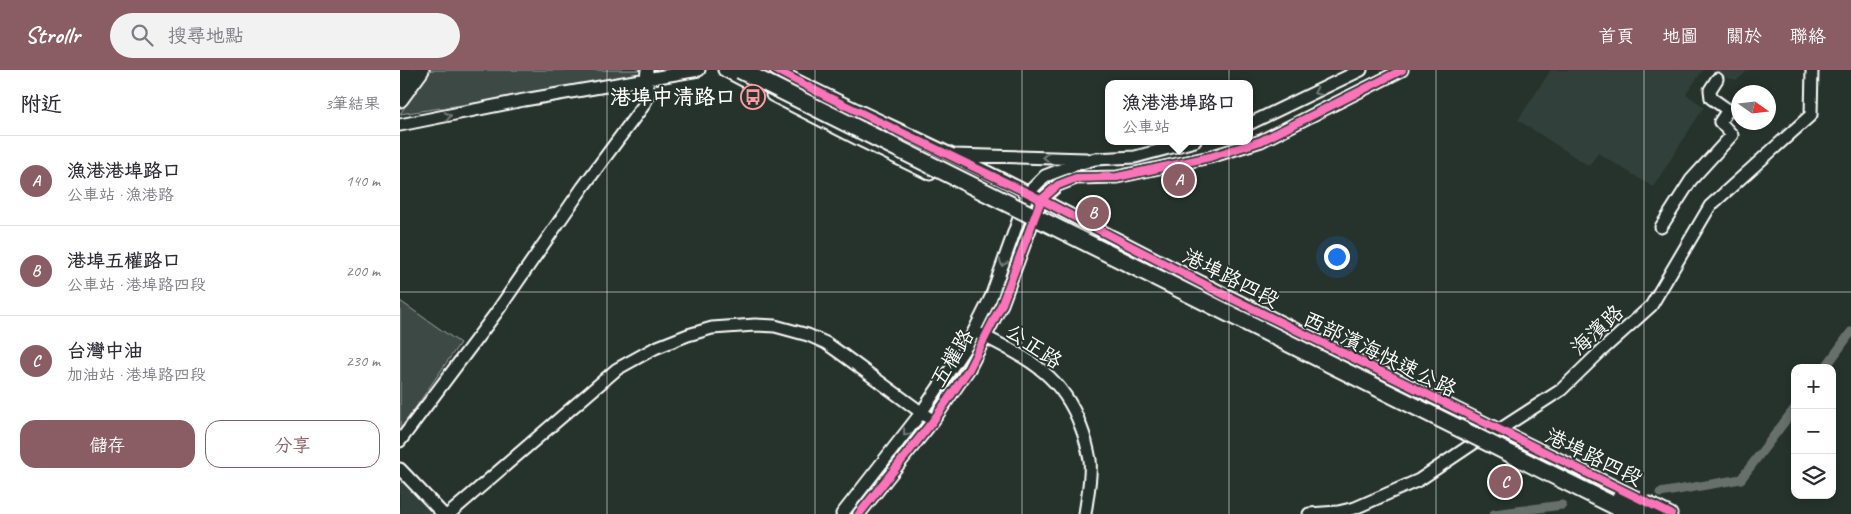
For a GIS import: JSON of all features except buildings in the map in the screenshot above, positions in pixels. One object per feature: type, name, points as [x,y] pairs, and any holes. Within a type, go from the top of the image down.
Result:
[{"type":"highway","name":"西部濱海快速公路","points":[[740,70],[1631,514]]},
{"type":"highway","name":"西部濱海快速公路","points":[[764,70],[1655,514]]},
{"type":"main road","points":[[400,79],[406,70]]},
{"type":"main road","points":[[400,99],[421,70]]},
{"type":"street","points":[[400,125],[646,74],[699,70]]},
{"type":"street","name":"港埠路四段","points":[[724,70],[862,141],[1033,223],[1262,339],[1477,441],[1616,514]]},
{"type":"street","name":"港埠路四段","points":[[776,70],[828,97],[950,154],[1225,295],[1671,514]]},
{"type":"street","points":[[1253,122],[1361,70]]},
{"type":"street","points":[[1253,144],[1402,70]]},
{"type":"street","name":"海濱路","points":[[1309,514],[1338,512],[1354,508],[1419,480],[1477,441],[1499,430],[1561,390],[1651,306],[1710,206],[1811,116],[1812,70]]},
{"type":"street","points":[[400,441],[496,313],[582,187],[643,106],[649,94],[646,74]]},
{"type":"street","points":[[1661,228],[1691,180],[1732,135],[1720,122],[1728,110],[1711,98],[1710,90],[1718,79]]},
{"type":"street","points":[[950,154],[1095,159],[1135,157],[1180,145]]},
{"type":"street","points":[[1041,200],[1058,185],[1076,178],[1117,177],[1210,157],[1248,145]]},
{"type":"street","points":[[1028,193],[1045,176],[1095,159]]},
{"type":"street","name":"五權路","points":[[842,514],[922,413],[956,364],[991,297],[1028,193]]},
{"type":"street","name":"五權路","points":[[859,514],[932,421],[969,369],[1002,304],[1041,200]]},
{"type":"street","points":[[449,514],[617,370],[655,348],[712,328],[755,325],[775,326],[808,335],[826,343],[844,355],[932,421]]},
{"type":"street","name":"公正路","points":[[974,331],[1024,357],[1045,372],[1061,388],[1074,408],[1090,461],[1085,514]]},
{"type":"street","points":[[400,469],[443,514]]},
{"type":"shaded area","points":[[430,70],[658,70],[523,96],[400,114]]},
{"type":"shaded area","points":[[1551,70],[1703,70],[1686,94],[1704,107],[1653,187],[1598,153],[1589,166],[1518,120]]},
{"type":"shaded area","points":[[1710,70],[1748,70],[1737,80],[1719,76]]},
{"type":"shaded area","points":[[400,301],[460,343],[400,430]]},
{"type":"shaded area","points":[[400,473],[436,512],[434,514],[400,514]]},
{"type":"waterway","points":[[1828,364],[1851,332]]},
{"type":"waterway","points":[[1660,493],[1741,479],[1794,409]]},
{"type":"waterway","points":[[1494,514],[1562,505]]},
{"type":"cycle path","points":[[776,70],[1028,193],[1225,295],[1671,514]]},
{"type":"cycle path","points":[[1253,144],[1402,70]]},
{"type":"cycle path","points":[[859,514],[933,421],[969,369],[1002,304],[1041,200],[1058,185],[1076,178],[1117,177],[1210,157],[1248,145]]},
{"type":"place","name":"港埠中清路口","points":[[753,97]]},
{"type":"place","name":"漁港港埠路口","points":[[1179,180]]},
{"type":"place","name":"港埠五權路口","points":[[1093,213]]},
{"type":"place","name":"台灣中油","points":[[1505,482]]}]
